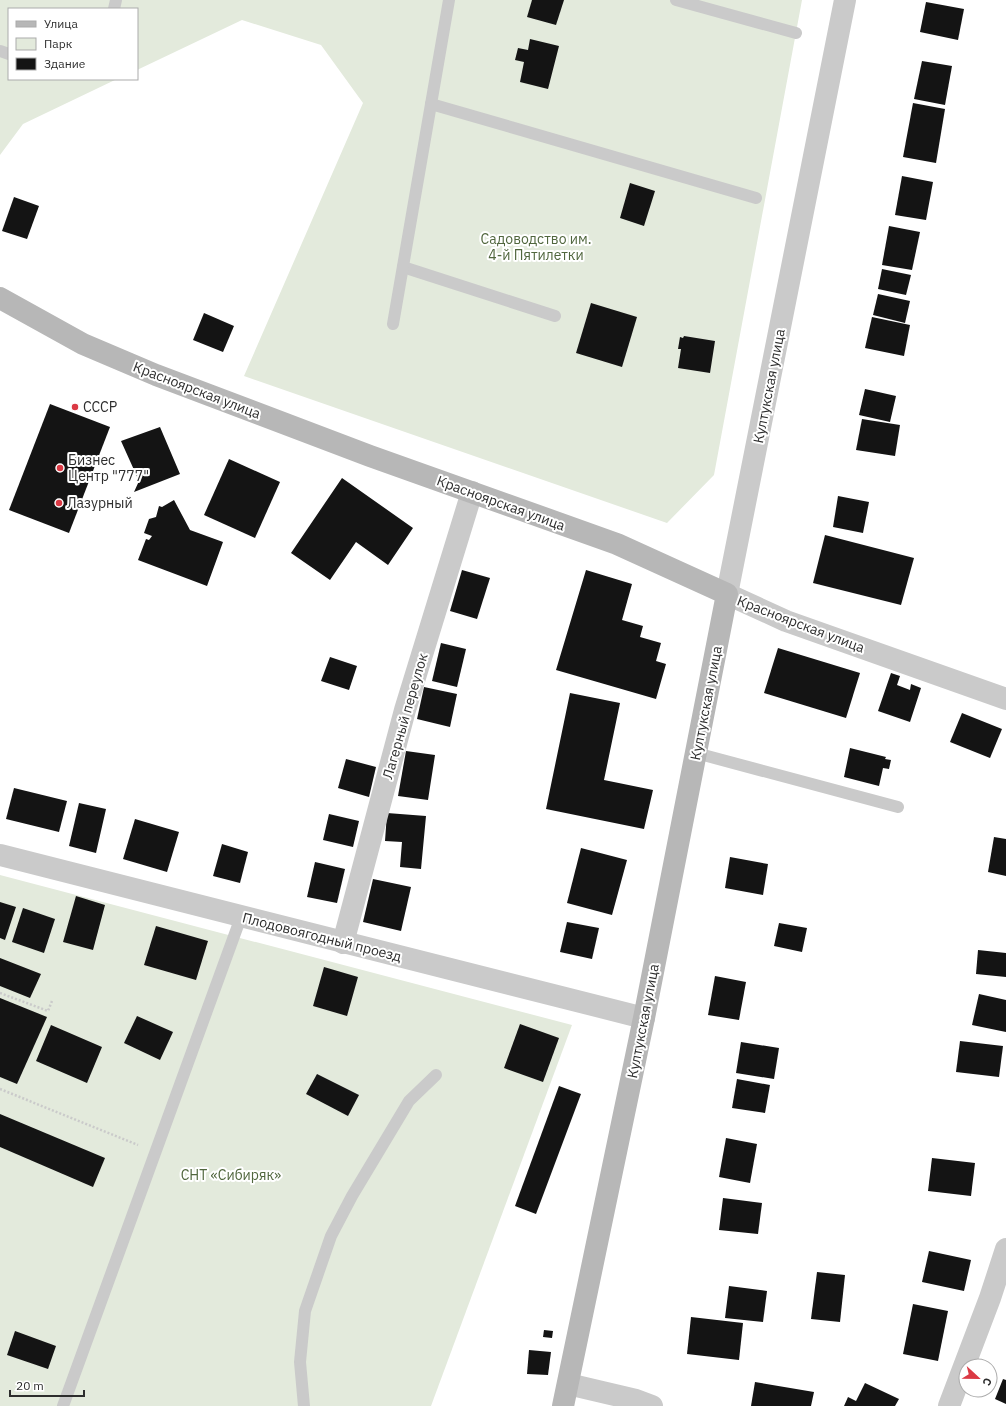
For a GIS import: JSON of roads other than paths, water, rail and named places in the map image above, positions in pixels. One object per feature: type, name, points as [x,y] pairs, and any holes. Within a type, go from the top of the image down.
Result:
[{"type":"main road","name":"Красноярская улица","points":[[0,299],[83,344],[156,375],[370,456],[617,544],[727,594]]},
{"type":"main road","name":"Култукская улица","points":[[563,1406],[644,1018],[727,594]]},
{"type":"street","name":"Култукская улица","points":[[727,594],[846,0]]},
{"type":"street","name":"Лагерный переулок","points":[[343,943],[405,710],[472,492]]},
{"type":"street","name":"Красноярская улица","points":[[727,594],[786,621],[1006,699]]},
{"type":"street","name":"Плодовоягодный проезд","points":[[0,855],[644,1018]]},
{"type":"street","points":[[949,1406],[990,1298],[1006,1249]]},
{"type":"street","points":[[568,1384],[636,1400],[652,1406]]},
{"type":"lane","points":[[393,324],[449,0]]},
{"type":"lane","points":[[676,0],[796,33]]},
{"type":"lane","points":[[431,104],[756,198]]},
{"type":"lane","points":[[403,267],[555,316]]},
{"type":"lane","points":[[696,753],[898,807]]},
{"type":"lane","points":[[63,1406],[241,917]]},
{"type":"lane","points":[[304,1406],[300,1362],[306,1311],[331,1236],[352,1196],[409,1101],[436,1075]]},
{"type":"place","name":"СССР","points":[[75,407]]},
{"type":"place","name":"Бизнес Центр \"777\"","points":[[60,468]]},
{"type":"place","name":"Лазурный","points":[[59,503]]},
{"type":"park label","name":"Садоводство им. 4-й Пятилетки","points":[[536,248]]},
{"type":"park label","name":"СНТ «Сибиряк»","points":[[231,1175]]}]
